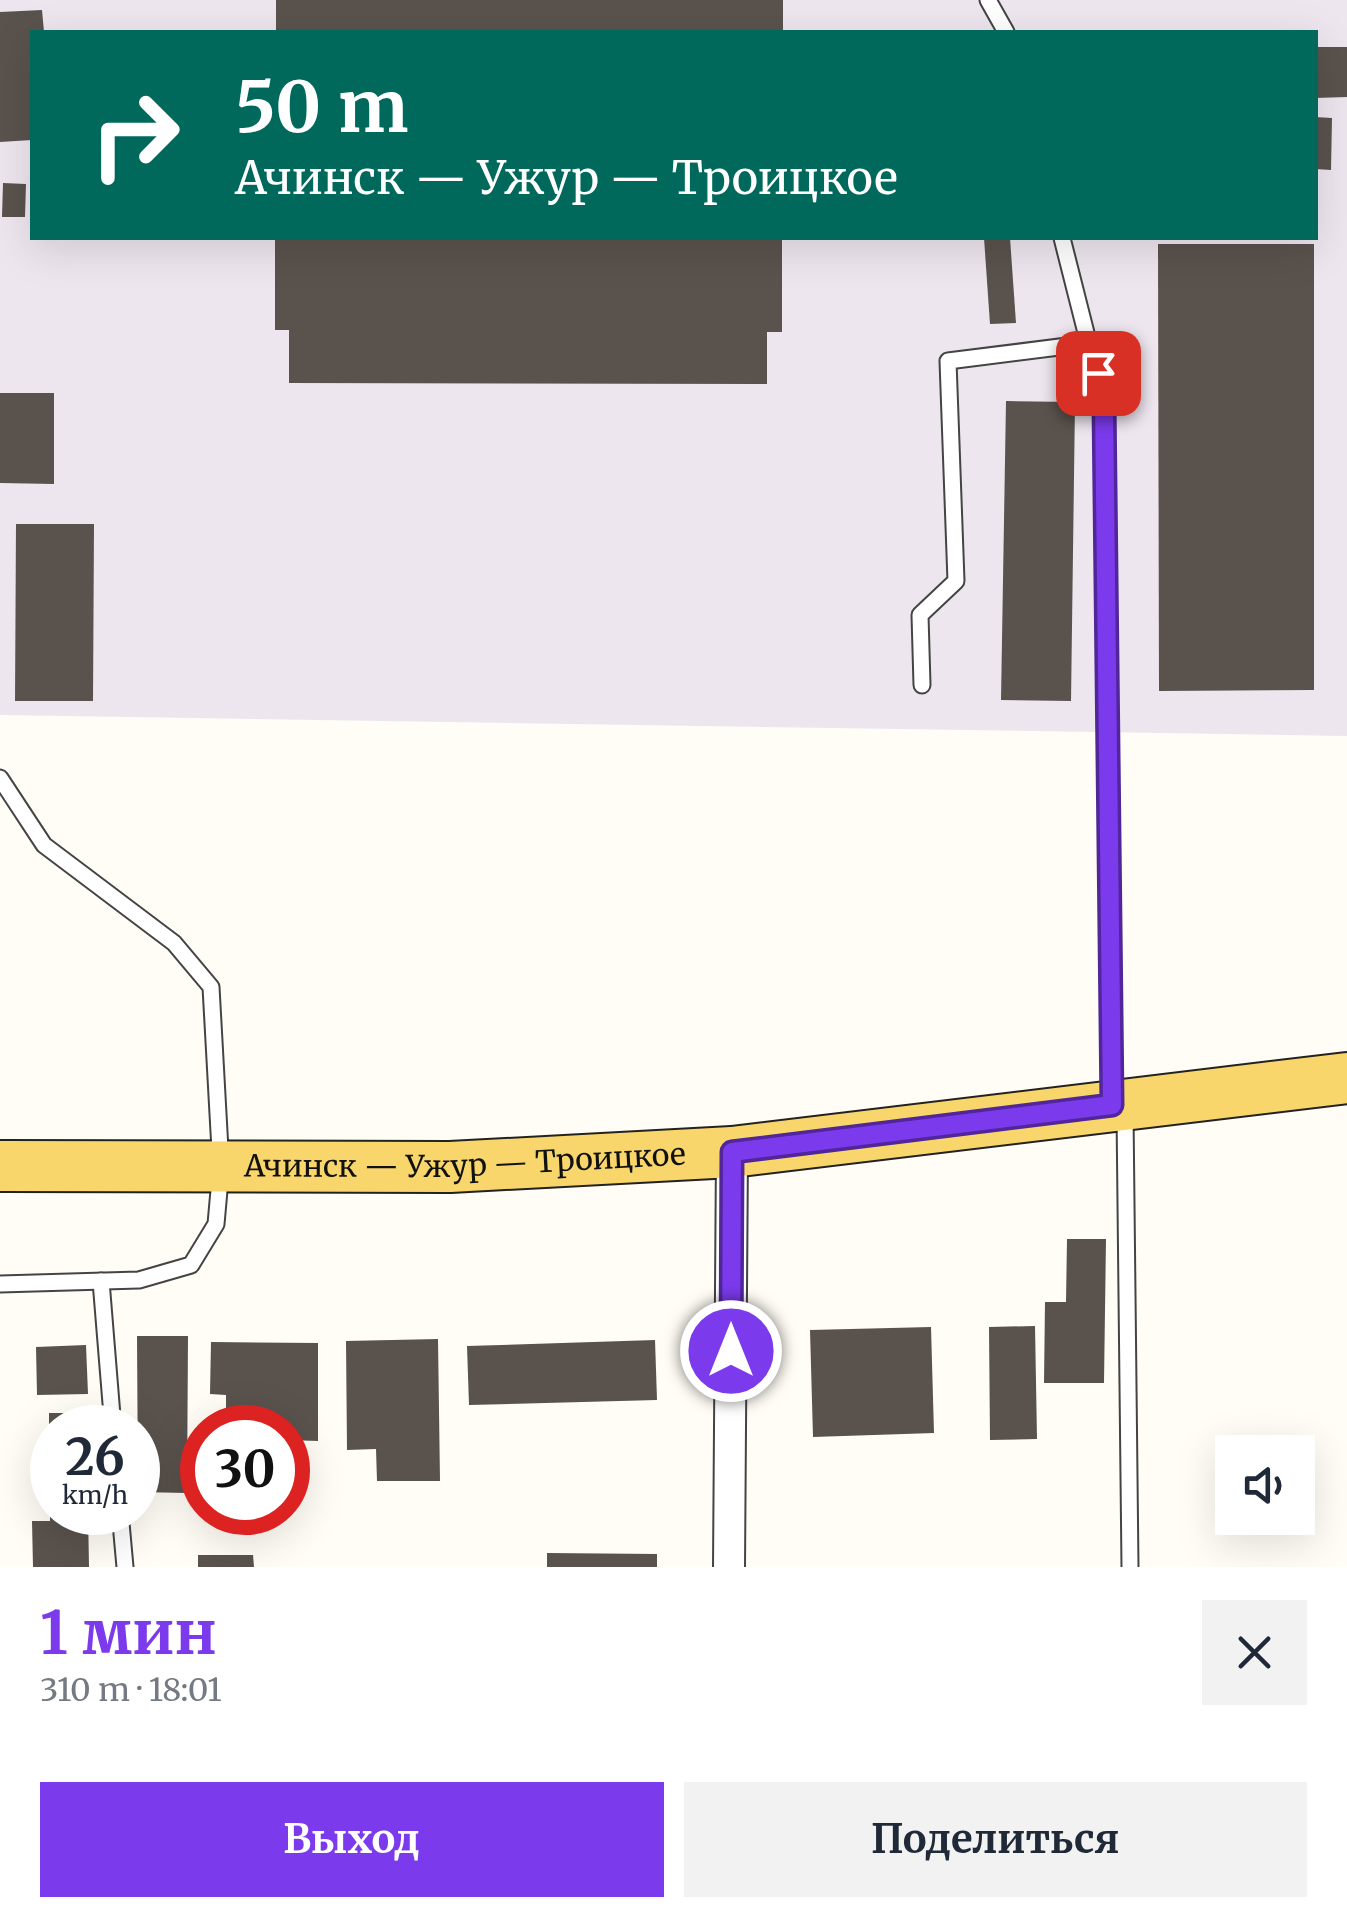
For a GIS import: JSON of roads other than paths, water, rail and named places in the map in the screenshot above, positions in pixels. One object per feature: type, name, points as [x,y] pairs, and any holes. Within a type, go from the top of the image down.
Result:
[{"type":"main road","name":"Ачинск — Ужур — Троицкое","points":[[0,1166],[450,1167],[732,1152],[1347,1078]]},
{"type":"street","points":[[730,1567],[732,1152]]},
{"type":"lane","points":[[988,0],[1005,30]]},
{"type":"lane","points":[[1063,240],[1104,404],[1130,1567]]},
{"type":"lane","points":[[922,686],[920,615],[956,581],[948,360],[1091,342]]},
{"type":"lane","points":[[0,778],[44,845],[174,944],[211,987],[222,1168],[216,1224],[191,1265],[140,1280],[0,1284]]},
{"type":"lane","points":[[102,1281],[111,1405]]},
{"type":"lane","points":[[122,1535],[125,1567]]}]
